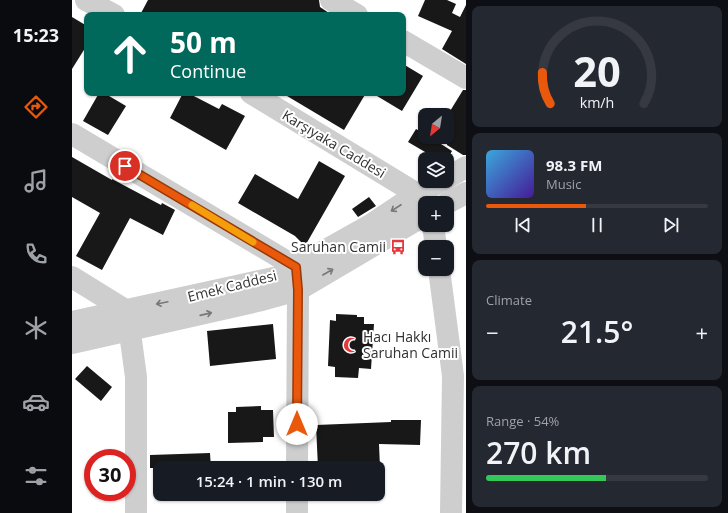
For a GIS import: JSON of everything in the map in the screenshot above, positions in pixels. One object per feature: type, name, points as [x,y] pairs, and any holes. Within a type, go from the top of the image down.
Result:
[{"type":"street","points":[[86,0],[108,12]]},
{"type":"street","points":[[116,12],[124,0]]},
{"type":"street","points":[[331,0],[352,12]]},
{"type":"street","points":[[406,43],[466,78]]},
{"type":"street","name":"Karşıyaka Caddesi","points":[[256,96],[418,197]]},
{"type":"street","points":[[72,134],[296,267],[298,290],[297,461]]},
{"type":"street","points":[[454,174],[466,167]]},
{"type":"street","name":"Emek Caddesi","points":[[424,196],[434,188]]},
{"type":"street","points":[[454,199],[466,193]]},
{"type":"street","name":"Emek Caddesi","points":[[72,343],[128,321],[278,277],[372,224],[418,201]]},
{"type":"street","name":"Emek Caddesi","points":[[72,322],[128,321],[262,300],[298,290],[418,219]]},
{"type":"street","points":[[440,276],[453,376],[451,513]]},
{"type":"street","points":[[72,277],[128,321],[136,377],[136,513]]},
{"type":"street","points":[[297,501],[297,513]]},
{"type":"building","points":[[148,0],[319,0],[320,7],[328,12],[142,12]]},
{"type":"building","points":[[425,0],[447,0],[456,4],[452,13],[460,17],[466,5],[466,64],[442,49],[452,31],[418,16]]},
{"type":"building","points":[[72,17],[84,24],[84,50],[72,69]]},
{"type":"building","points":[[406,66],[423,76],[402,111],[377,96],[406,96]]},
{"type":"building","points":[[463,90],[466,90],[466,155],[463,155],[447,145],[454,144],[454,108],[452,108]]},
{"type":"building","points":[[97,96],[109,96],[126,106],[108,135],[83,121]]},
{"type":"building","points":[[181,96],[194,96],[219,109],[222,104],[245,116],[226,150],[170,118]]},
{"type":"building","points":[[287,96],[364,96],[344,130]]},
{"type":"building","points":[[416,129],[418,130],[418,144],[441,144],[452,151],[425,152],[408,142]]},
{"type":"building","points":[[72,157],[112,180],[161,205],[162,203],[175,210],[163,235],[130,218],[102,270],[76,256],[100,213],[72,197]]},
{"type":"building","points":[[319,161],[345,176],[305,246],[295,236],[238,203],[255,174],[298,199]]},
{"type":"building","points":[[369,197],[376,206],[358,217],[352,209]]},
{"type":"building","name":"Hacı Hakkı Saruhan Camii","points":[[336,314],[357,315],[357,317],[364,317],[364,324],[374,324],[371,369],[359,368],[358,378],[335,377],[335,367],[328,366],[330,320],[336,321]]},
{"type":"building","points":[[273,324],[276,359],[210,366],[207,331]]},
{"type":"building","points":[[87,366],[112,387],[101,401],[75,379]]},
{"type":"building","points":[[261,406],[261,410],[273,410],[274,437],[263,437],[263,442],[228,443],[228,412],[236,412],[236,407]]},
{"type":"building","points":[[391,420],[421,420],[420,445],[379,444],[380,461],[318,461],[316,425],[391,422]]},
{"type":"building","points":[[210,453],[211,461],[153,461],[153,468],[150,468],[150,455]]},
{"type":"slow traffic","points":[[192,205],[253,242]]},
{"type":"place","name":"Saruhan Camii","points":[[398,247]]},
{"type":"place","name":"Hacı Hakkı Saruhan Camii","points":[[351,345]]},
{"type":"route","points":[[125,166],[296,267],[298,290],[297,424]]}]
